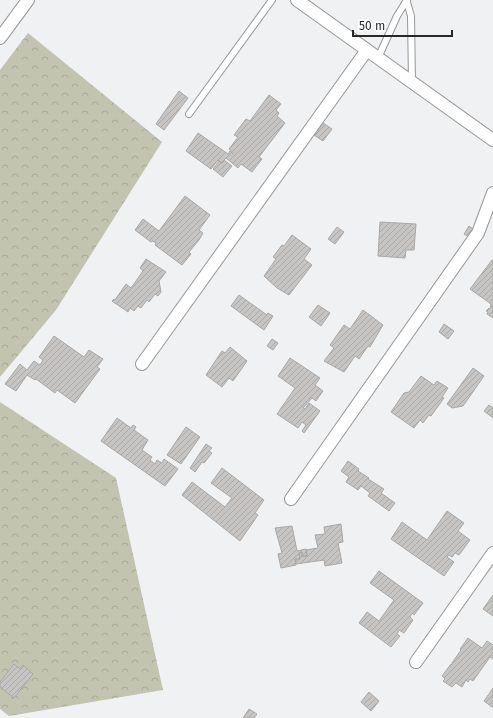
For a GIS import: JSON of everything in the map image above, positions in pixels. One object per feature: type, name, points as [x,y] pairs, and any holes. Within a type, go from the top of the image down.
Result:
[{"type":"street","points":[[0,38],[28,0]]},
{"type":"street","points":[[297,0],[493,140]]},
{"type":"street","points":[[142,364],[367,50]]},
{"type":"street","points":[[291,499],[478,233],[493,193]]},
{"type":"street","points":[[416,662],[493,553]]},
{"type":"lane","points":[[189,114],[272,0]]},
{"type":"lane","points":[[378,58],[397,16],[407,1]]},
{"type":"lane","points":[[407,1],[411,16],[412,82]]},
{"type":"green space","points":[[28,33],[162,142],[56,310],[0,377],[0,70]]},
{"type":"green space","points":[[0,402],[116,478],[163,690],[9,716],[0,709]]},
{"type":"building","points":[[179,91],[188,98],[164,130],[156,124]]},
{"type":"building","points":[[269,95],[281,104],[276,110],[279,113],[277,116],[285,123],[259,157],[262,159],[252,172],[241,164],[238,168],[226,158],[222,163],[218,160],[211,169],[186,151],[198,133],[228,154],[230,151],[233,154],[229,149],[238,137],[234,135],[246,119],[250,121]]},
{"type":"building","points":[[323,123],[332,129],[323,141],[314,135]]},
{"type":"building","points":[[224,160],[232,166],[223,177],[213,169],[219,161],[222,163]]},
{"type":"building","points":[[185,196],[210,215],[199,230],[203,233],[189,252],[191,254],[182,265],[155,245],[156,243],[153,241],[151,242],[135,230],[143,219],[159,231]]},
{"type":"building","points":[[380,222],[416,224],[414,250],[406,250],[405,258],[378,256]]},
{"type":"building","points":[[469,226],[477,232],[469,237],[464,234]]},
{"type":"building","points":[[337,227],[344,232],[335,244],[328,239]]},
{"type":"building","points":[[292,235],[311,249],[304,259],[312,265],[289,295],[277,288],[264,276],[276,259],[273,257]]},
{"type":"building","points":[[146,259],[166,272],[159,281],[161,292],[158,296],[155,294],[149,302],[147,300],[141,308],[138,306],[134,311],[130,308],[128,312],[112,301],[114,299],[115,300],[126,284],[131,288],[143,271],[140,268]]},
{"type":"building","points":[[492,260],[493,318],[487,314],[488,312],[486,311],[489,308],[490,309],[491,304],[470,289]]},
{"type":"building","points":[[239,295],[267,315],[268,313],[273,316],[264,330],[231,306]]},
{"type":"building","points":[[318,305],[330,313],[321,326],[309,317]]},
{"type":"building","points":[[363,310],[383,325],[370,347],[368,346],[359,359],[355,356],[344,372],[324,361],[334,348],[330,345],[344,325],[350,329]]},
{"type":"building","points":[[444,324],[454,331],[448,339],[439,332]]},
{"type":"building","points":[[54,336],[84,357],[89,350],[103,359],[97,367],[100,369],[75,403],[57,390],[55,393],[36,379],[35,380],[27,375],[16,391],[5,384],[20,364],[27,370],[34,361],[40,365],[43,360],[39,357]]},
{"type":"building","points":[[272,339],[278,343],[273,350],[267,346]]},
{"type":"building","points":[[230,347],[247,361],[233,381],[229,378],[222,387],[206,375],[222,351],[225,353]]},
{"type":"building","points":[[290,358],[320,378],[315,385],[323,391],[316,401],[312,398],[303,408],[305,409],[309,403],[320,411],[304,433],[302,431],[306,425],[302,422],[298,428],[277,414],[295,388],[278,376]]},
{"type":"building","points":[[473,368],[484,376],[463,406],[452,408],[447,404]]},
{"type":"building","points":[[421,376],[434,385],[437,381],[448,388],[442,397],[444,398],[431,416],[429,415],[423,423],[420,420],[414,428],[391,412],[404,393],[409,392]]},
{"type":"building","points":[[489,405],[493,408],[493,418],[484,411]]},
{"type":"building","points":[[117,418],[131,428],[133,425],[136,427],[134,430],[148,440],[142,450],[152,457],[150,460],[155,464],[157,460],[162,463],[164,459],[178,469],[165,486],[101,441]]},
{"type":"building","points":[[186,427],[200,437],[181,464],[167,455]]},
{"type":"building","points":[[206,444],[212,448],[209,451],[212,453],[204,463],[202,462],[195,472],[190,468]]},
{"type":"building","points":[[348,461],[359,469],[358,471],[369,478],[368,479],[384,489],[381,493],[395,503],[389,511],[368,496],[370,493],[361,486],[358,490],[346,482],[349,477],[341,471]]},
{"type":"building","points":[[222,468],[264,500],[255,513],[258,515],[240,541],[182,495],[192,482],[225,507],[232,498],[211,483]]},
{"type":"building","points":[[447,511],[464,523],[458,531],[470,540],[459,555],[455,553],[452,557],[449,555],[447,557],[454,562],[444,576],[391,539],[402,522],[427,540]]},
{"type":"building","points":[[341,524],[343,542],[338,543],[342,563],[325,566],[324,560],[296,564],[295,559],[300,559],[299,553],[302,552],[302,556],[307,556],[306,550],[318,548],[315,535],[325,534],[324,527]]},
{"type":"building","points":[[292,526],[297,551],[306,549],[307,556],[302,556],[302,552],[299,553],[300,559],[295,559],[296,565],[281,568],[278,554],[282,553],[275,528]]},
{"type":"building","points":[[379,571],[423,603],[414,615],[412,613],[410,617],[413,620],[404,633],[399,630],[397,634],[400,636],[391,647],[359,623],[367,612],[379,621],[394,600],[370,583]]},
{"type":"building","points":[[493,595],[493,616],[483,609]]},
{"type":"building","points":[[468,638],[482,648],[487,641],[493,645],[493,659],[490,657],[473,681],[470,679],[468,682],[466,680],[462,687],[456,683],[452,687],[443,681],[445,679],[442,676],[451,664],[453,664],[452,663],[461,650],[460,649]]},
{"type":"building","points":[[14,664],[20,669],[23,665],[33,674],[14,698],[0,687],[0,682]]},
{"type":"building","points":[[493,688],[493,707],[492,707],[484,701]]},
{"type":"building","points":[[369,692],[379,701],[371,711],[361,702]]},
{"type":"building","points":[[249,709],[257,714],[254,718],[243,718]]}]
